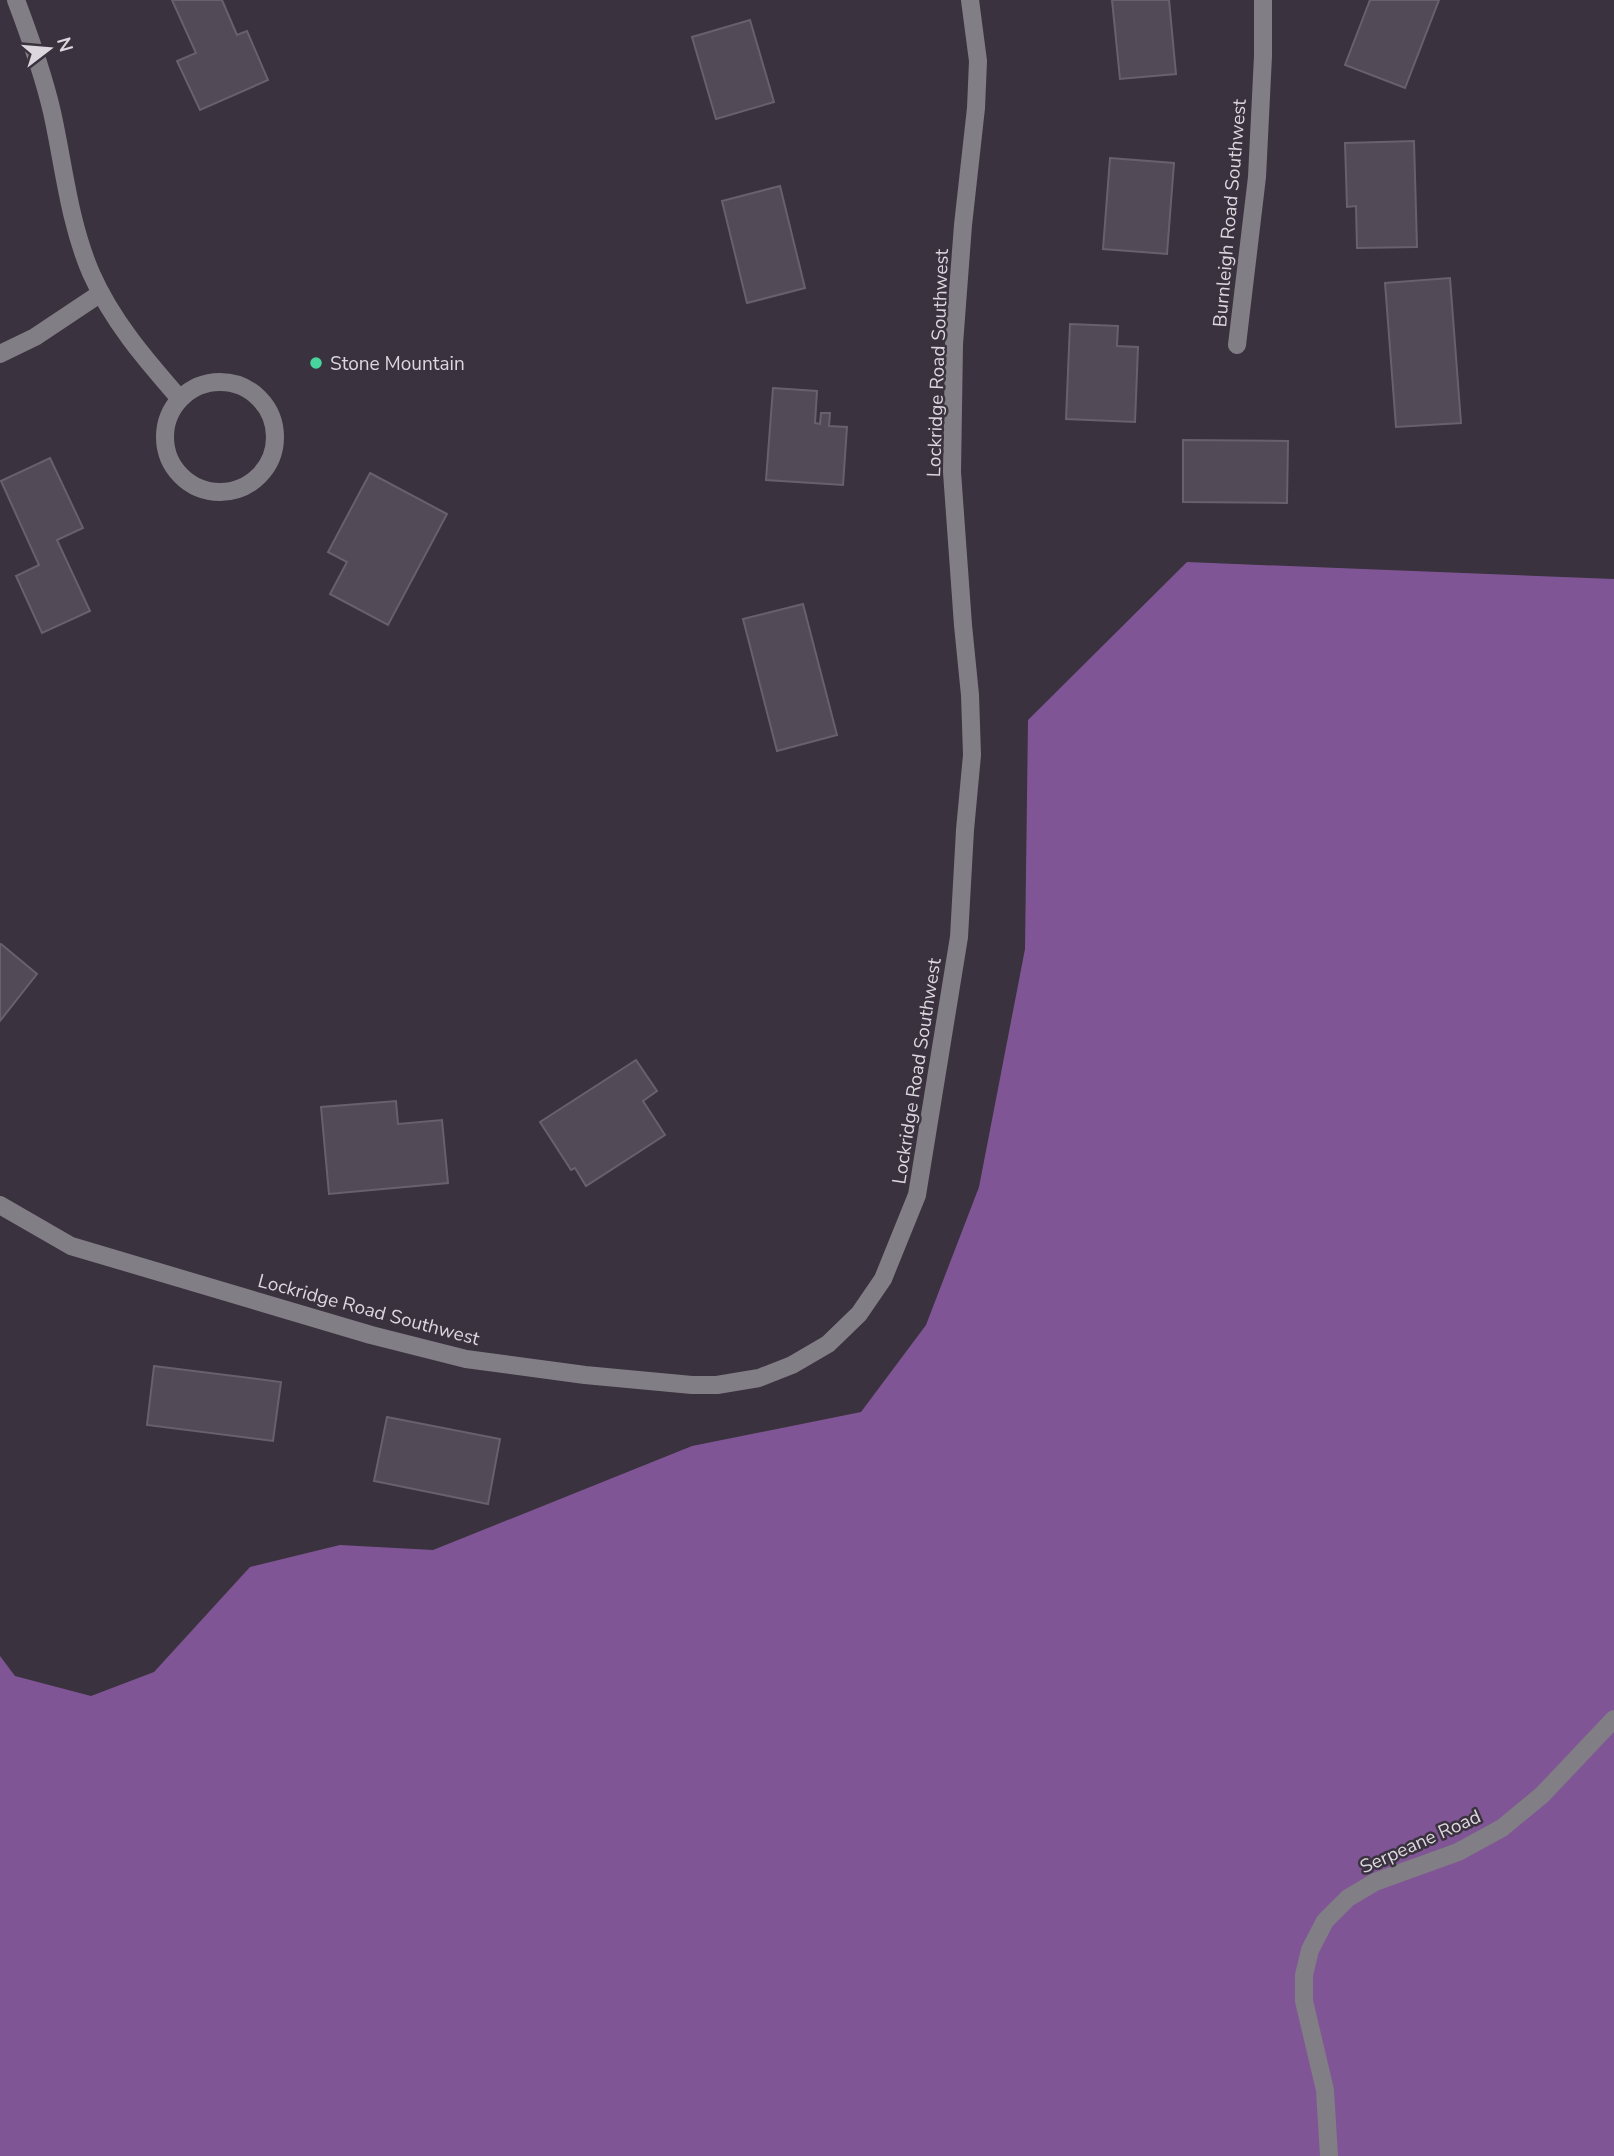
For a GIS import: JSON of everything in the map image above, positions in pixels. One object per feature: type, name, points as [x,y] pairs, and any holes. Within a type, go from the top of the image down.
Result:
[{"type":"street","points":[[16,0],[36,53],[49,101],[68,200],[90,271],[132,344],[180,399]]},
{"type":"street","name":"Lockridge Road Southwest","points":[[0,1205],[71,1246],[371,1335],[466,1359],[585,1374],[717,1385],[759,1378],[792,1365],[828,1344],[859,1314],[883,1279],[917,1195],[959,937],[972,755],[970,695],[962,625],[952,472],[954,344],[978,61],[970,0]]},
{"type":"street","name":"Burnleigh Road Southwest","points":[[1237,345],[1257,177],[1263,0]]},
{"type":"street","points":[[0,354],[35,337],[101,293]]},
{"type":"street","points":[[209,382],[233,383],[255,393],[267,405],[274,423],[276,440],[270,463],[253,481],[236,490],[213,492],[192,485],[178,473],[168,456],[165,432],[170,414],[180,399],[191,389],[209,382]]},
{"type":"street","name":"Serpeane Road","points":[[1329,2156],[1325,2090],[1304,2001],[1304,1975],[1310,1950],[1325,1921],[1348,1898],[1375,1882],[1458,1852],[1502,1828],[1542,1795],[1614,1719]]},
{"type":"shaded area","points":[[1187,562],[1614,579],[1614,2156],[0,2156],[0,1656],[15,1676],[91,1696],[154,1672],[250,1567],[340,1545],[433,1550],[692,1446],[861,1412],[926,1325],[979,1187],[1025,949],[1028,720]]},
{"type":"building","points":[[172,0],[222,0],[237,35],[247,31],[268,80],[200,110],[177,61],[196,53]]},
{"type":"building","points":[[1112,0],[1169,0],[1176,74],[1120,79]]},
{"type":"building","points":[[1370,0],[1439,0],[1405,88],[1345,65]]},
{"type":"building","points":[[750,20],[774,102],[716,119],[692,37]]},
{"type":"building","points":[[1414,141],[1417,247],[1357,248],[1356,206],[1347,207],[1345,143]]},
{"type":"building","points":[[1110,158],[1174,163],[1167,254],[1103,249]]},
{"type":"building","points":[[780,186],[805,288],[747,303],[722,201]]},
{"type":"building","points":[[1450,278],[1461,423],[1396,427],[1385,283]]},
{"type":"building","points":[[1070,324],[1118,326],[1117,346],[1138,347],[1135,422],[1066,419]]},
{"type":"building","points":[[773,388],[817,391],[815,423],[820,424],[821,413],[830,413],[829,426],[847,427],[843,485],[766,480]]},
{"type":"building","points":[[1183,440],[1288,441],[1287,503],[1183,502]]},
{"type":"building","points":[[50,458],[83,528],[57,540],[90,611],[42,633],[16,576],[39,565],[1,481]]},
{"type":"building","points":[[370,473],[447,514],[388,625],[330,594],[347,562],[328,552]]},
{"type":"building","points":[[803,604],[837,735],[777,751],[743,619]]},
{"type":"building","points":[[0,945],[37,974],[0,1021]]},
{"type":"building","points":[[636,1060],[657,1091],[643,1101],[665,1135],[586,1186],[575,1168],[571,1170],[540,1122]]},
{"type":"building","points":[[396,1101],[398,1124],[442,1120],[448,1183],[329,1194],[321,1107]]},
{"type":"building","points":[[154,1366],[281,1382],[273,1441],[147,1425]]},
{"type":"building","points":[[387,1417],[500,1439],[488,1504],[374,1481]]},
{"type":"place","name":"Stone Mountain","points":[[316,363]]}]
